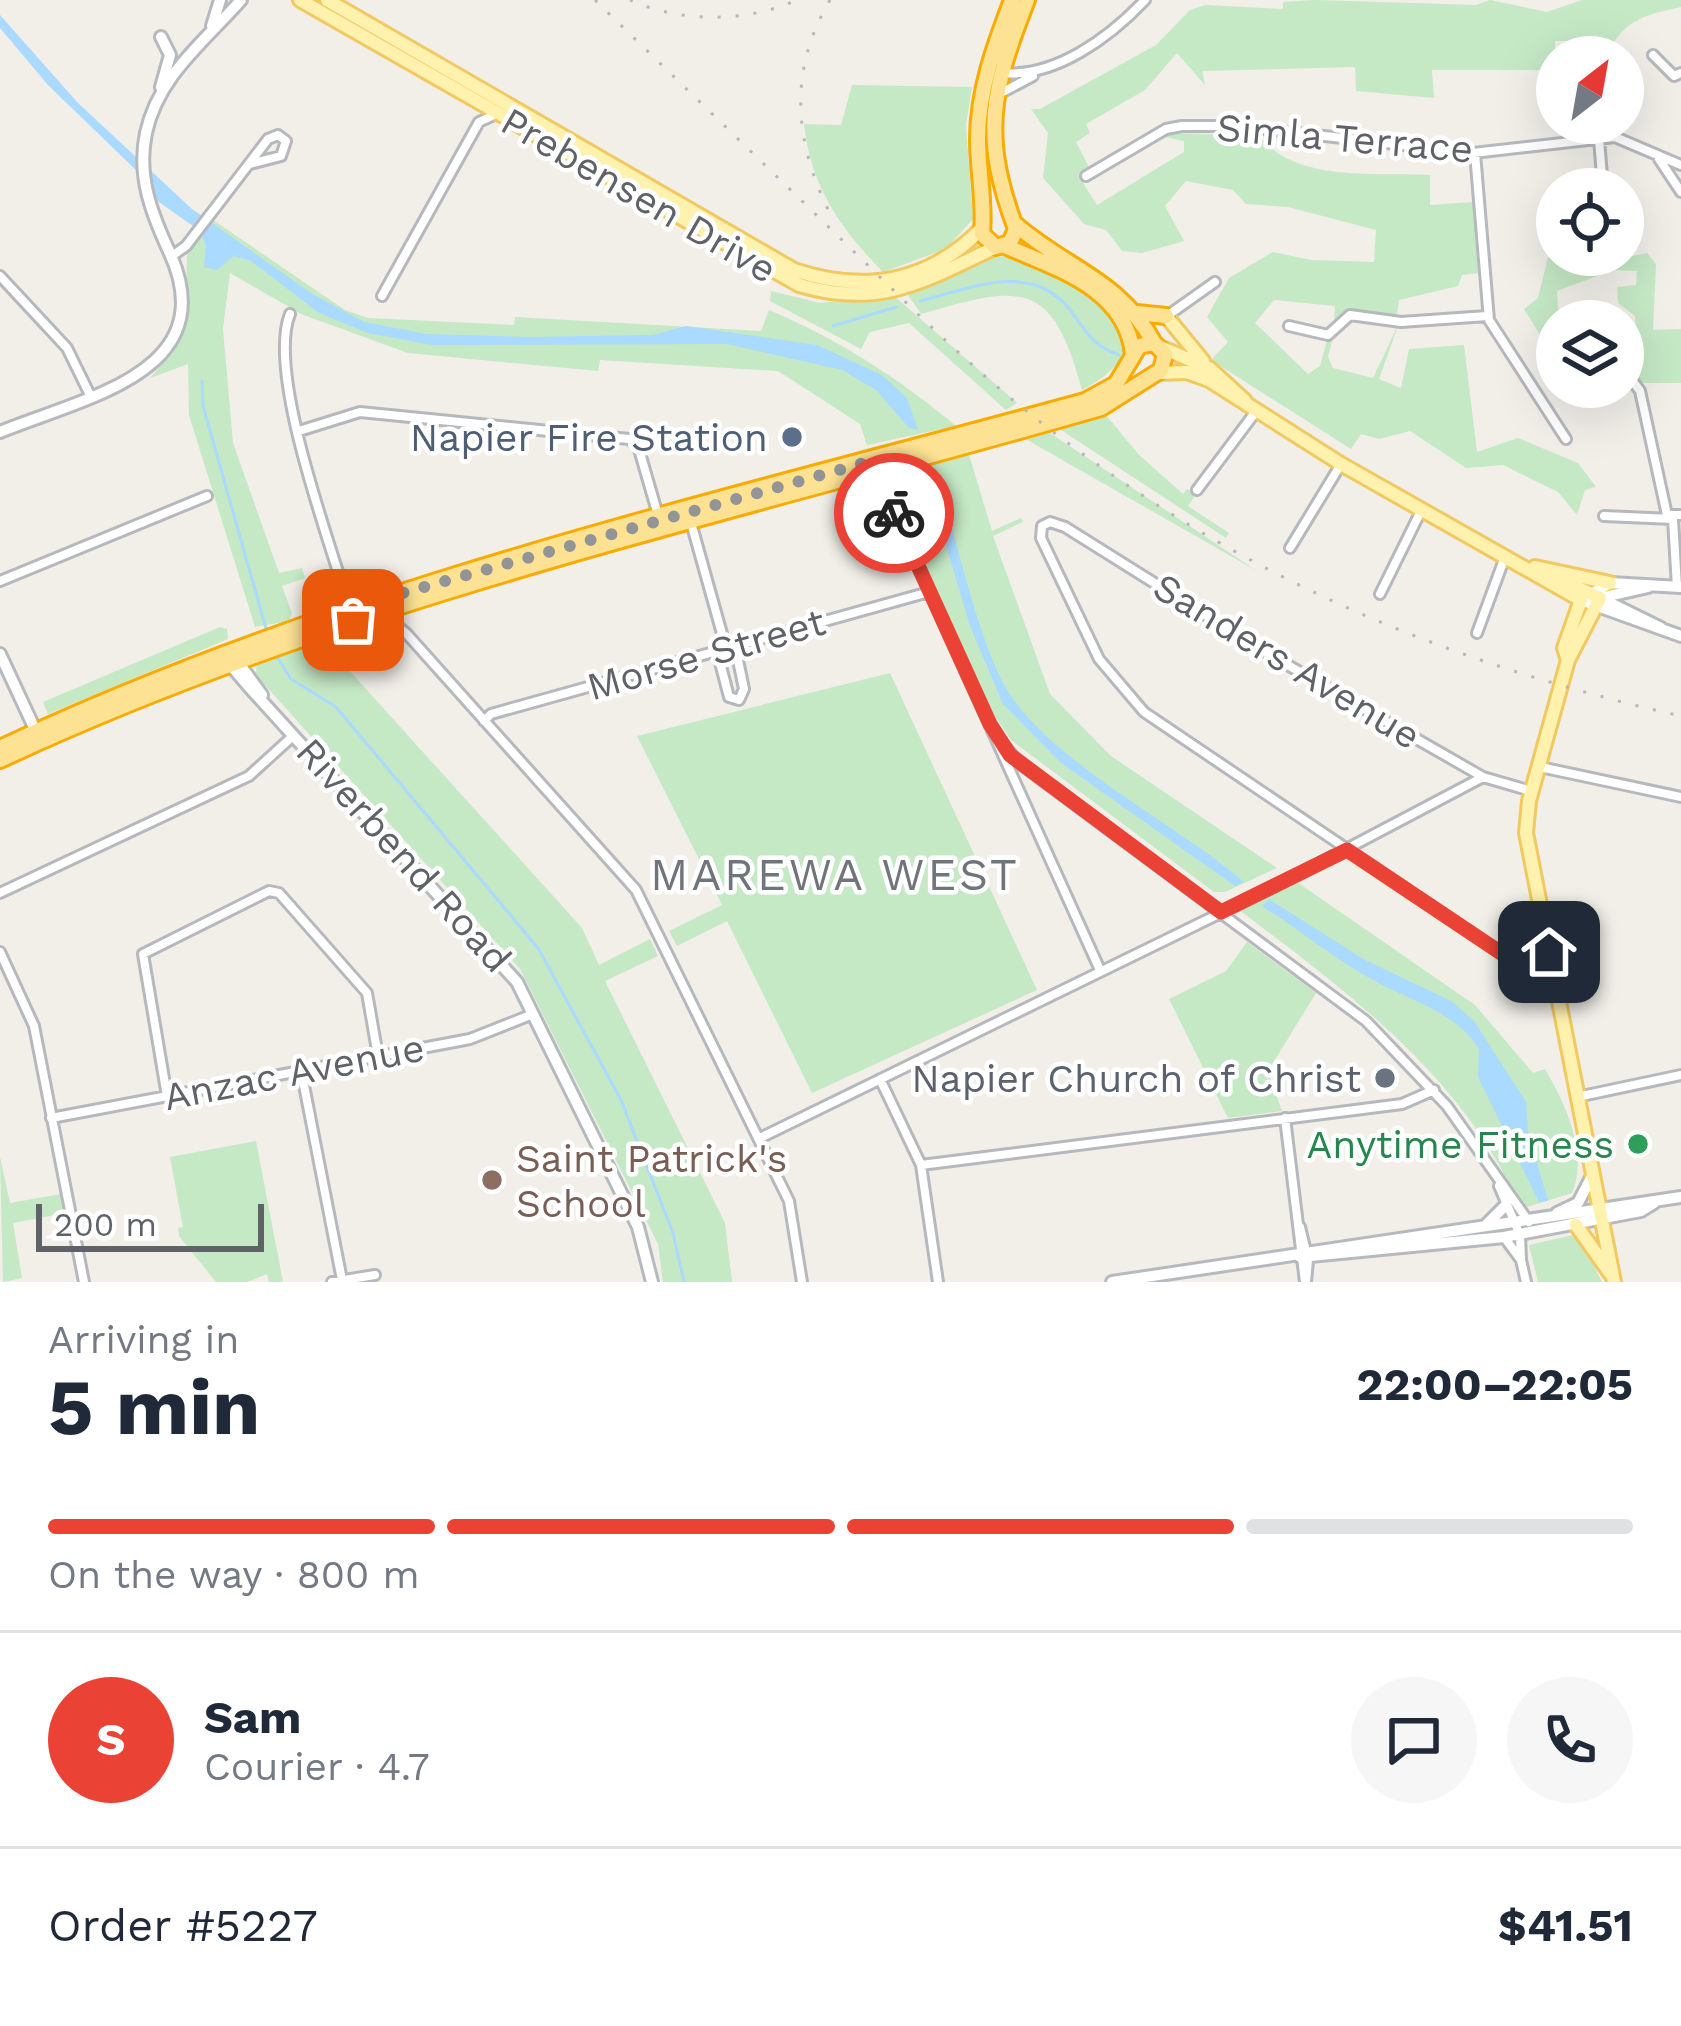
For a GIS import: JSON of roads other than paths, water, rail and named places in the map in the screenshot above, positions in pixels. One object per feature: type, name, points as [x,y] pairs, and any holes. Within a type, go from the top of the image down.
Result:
[{"type":"highway","points":[[1012,0],[978,135],[987,243],[1046,262],[1113,303],[1131,332],[1138,372],[1155,374]]},
{"type":"highway","points":[[1001,247],[1013,239],[992,154],[994,72],[1027,0]]},
{"type":"highway","points":[[872,465],[1101,408],[1165,363],[1137,313],[1114,290],[1062,261],[1012,221],[995,214],[984,224]]},
{"type":"highway","points":[[1137,313],[1166,316]]},
{"type":"highway","points":[[0,748],[38,737],[234,655],[352,616],[1095,398],[1116,384],[1144,343],[1157,345]]},
{"type":"highway","points":[[352,616],[661,524]]},
{"type":"highway","points":[[0,760],[38,737]]},
{"type":"main road","name":"Prebensen Drive","points":[[300,0],[768,271],[812,288],[843,294],[896,292],[1001,247]]},
{"type":"main road","name":"Prebensen Drive","points":[[327,0],[794,270],[848,282],[904,278],[944,262],[984,224]]},
{"type":"main road","points":[[1166,316],[1209,368],[1252,406]]},
{"type":"main road","points":[[1157,345],[1209,368]]},
{"type":"main road","points":[[1155,374],[1195,374],[1421,511],[1591,599]]},
{"type":"main road","points":[[1520,564],[1610,583]]},
{"type":"main road","points":[[1535,567],[1591,599]]},
{"type":"main road","points":[[1591,599],[1568,660],[1526,833],[1614,1281]]},
{"type":"main road","points":[[1576,1225],[1614,1281]]},
{"type":"street","points":[[212,26],[220,0]]},
{"type":"street","points":[[159,97],[212,26],[241,0]]},
{"type":"street","points":[[997,96],[1104,36],[1145,0]]},
{"type":"street","points":[[0,432],[141,374],[172,344],[183,300],[172,256],[146,190],[143,157],[170,55],[161,38]]},
{"type":"street","points":[[1653,55],[1674,76],[1681,73]]},
{"type":"street","points":[[994,72],[1040,72]]},
{"type":"street","points":[[474,100],[478,122]]},
{"type":"street","points":[[382,296],[478,122],[496,114]]},
{"type":"street","name":"Simla Terrace","points":[[1087,176],[1166,129],[1183,126],[1237,126],[1475,153],[1555,144]]},
{"type":"street","points":[[172,256],[192,238],[266,143],[274,136],[286,141],[284,154],[250,164]]},
{"type":"street","points":[[266,143],[275,157]]},
{"type":"street","name":"Simla Terrace","points":[[1631,144],[1681,165]]},
{"type":"street","points":[[1475,153],[1487,316],[1566,440]]},
{"type":"street","points":[[1658,158],[1681,192]]},
{"type":"street","points":[[0,276],[68,348],[90,395]]},
{"type":"street","points":[[1166,316],[1215,282]]},
{"type":"street","points":[[290,314],[284,343],[299,431],[352,616]]},
{"type":"street","points":[[1289,326],[1328,334],[1350,315],[1401,322],[1487,316]]},
{"type":"street","points":[[1196,490],[1252,406]]},
{"type":"street","points":[[1591,599],[1608,592],[1679,587],[1678,531],[1666,515],[1644,408]]},
{"type":"street","points":[[299,431],[360,412],[637,442]]},
{"type":"street","points":[[644,431],[637,442],[661,524]]},
{"type":"street","points":[[1290,548],[1341,464]]},
{"type":"street","points":[[872,465],[1100,970]]},
{"type":"street","points":[[0,580],[207,496]]},
{"type":"street","points":[[1379,594],[1421,511]]},
{"type":"street","points":[[1604,516],[1681,515]]},
{"type":"street","points":[[689,516],[726,648],[744,688],[739,700],[729,697],[726,648]]},
{"type":"street","name":"Sanders Avenue","points":[[1347,850],[1150,717],[1113,680],[1041,538],[1046,523],[1065,527],[1258,648],[1483,777],[1533,792]]},
{"type":"street","points":[[1477,633],[1505,556]]},
{"type":"street","points":[[1591,599],[1610,583],[1642,589]]},
{"type":"street","points":[[1628,610],[1642,589]]},
{"type":"street","name":"Morse Street","points":[[484,721],[491,714],[929,592]]},
{"type":"street","points":[[1591,599],[1628,610],[1664,629]]},
{"type":"street","points":[[1591,599],[1681,636]]},
{"type":"street","points":[[402,629],[406,603]]},
{"type":"street","points":[[379,611],[402,629],[636,890],[789,1201],[802,1282]]},
{"type":"street","points":[[0,654],[38,737]]},
{"type":"street","name":"Riverbend Road","points":[[234,655],[262,697],[509,972],[638,1227],[652,1282]]},
{"type":"street","points":[[0,893],[249,776],[296,734]]},
{"type":"street","points":[[995,734],[1030,771],[1352,1008],[1434,1090],[1529,1222]]},
{"type":"street","points":[[1540,767],[1681,797]]},
{"type":"street","points":[[1020,794],[1019,784],[1030,771]]},
{"type":"street","points":[[760,1138],[1347,850],[1483,777]]},
{"type":"street","points":[[1347,850],[1504,955],[1549,952]]},
{"type":"street","points":[[167,1096],[143,954],[275,887],[367,993],[378,1056]]},
{"type":"street","points":[[0,952],[34,1027],[84,1282]]},
{"type":"street","name":"Anzac Avenue","points":[[52,1118],[474,1038],[533,1014]]},
{"type":"street","points":[[301,1070],[337,1281],[375,1275]]},
{"type":"street","points":[[1577,1097],[1681,1075]]},
{"type":"street","points":[[880,1079],[921,1165],[938,1282]]},
{"type":"street","points":[[921,1165],[1402,1104],[1434,1090]]},
{"type":"street","points":[[1285,1118],[1306,1282]]},
{"type":"street","points":[[1543,1220],[1578,1203],[1593,1174]]},
{"type":"street","points":[[1496,1179],[1517,1230],[1526,1282]]},
{"type":"street","points":[[1305,1256],[1504,1238],[1529,1222],[1601,1214],[1681,1197]]},
{"type":"street","points":[[1477,1230],[1498,1218],[1505,1206]]},
{"type":"street","points":[[1112,1282],[1477,1230],[1576,1225],[1601,1214]]},
{"type":"street","points":[[1504,1238],[1520,1260]]},
{"type":"water","points":[[0,15],[78,103],[192,209],[311,293],[364,322],[427,334],[529,337],[653,335],[686,326],[817,345],[882,375],[907,398],[918,430],[909,428],[876,390],[842,370],[727,344],[433,345],[368,333],[319,313],[251,261],[234,256],[217,270],[204,267],[206,246],[200,231],[159,202],[142,176],[48,85],[0,28]]},
{"type":"water","points":[[921,462],[930,463],[941,489],[981,628],[1013,699],[1035,725],[1091,773],[1244,882],[1235,886],[1061,763],[1003,704],[970,626]]},
{"type":"water","points":[[1269,899],[1365,960],[1451,1001],[1474,1021],[1526,1102],[1528,1131],[1548,1201],[1539,1202],[1478,1077],[1479,1049],[1469,1036],[1444,1016],[1330,953],[1262,906]]},
{"type":"waterway","points":[[920,301],[1000,282],[1038,286],[1055,295],[1096,343],[1119,355]]},
{"type":"waterway","points":[[833,326],[896,307]]},
{"type":"waterway","points":[[202,381],[203,406],[267,632]]},
{"type":"waterway","points":[[274,652],[291,679],[336,707],[538,948],[621,1100],[673,1233],[684,1282]]},
{"type":"railway","points":[[595,0],[956,351],[1104,469],[1258,564],[1337,603],[1504,668],[1681,716]]},
{"type":"railway","points":[[630,0],[670,13],[713,17],[756,13],[797,0]]},
{"type":"railway","points":[[830,0],[807,55],[801,111],[811,166],[834,221]]},
{"type":"place","name":"Napier Fire Station","points":[[792,437]]},
{"type":"place","name":"Napier Church of Christ","points":[[1385,1078]]},
{"type":"place","name":"Anytime Fitness","points":[[1638,1144]]},
{"type":"place","name":"Saint Patrick's School","points":[[492,1180]]},
{"type":"district","name":"MAREWA WEST","points":[[835,874]]}]
